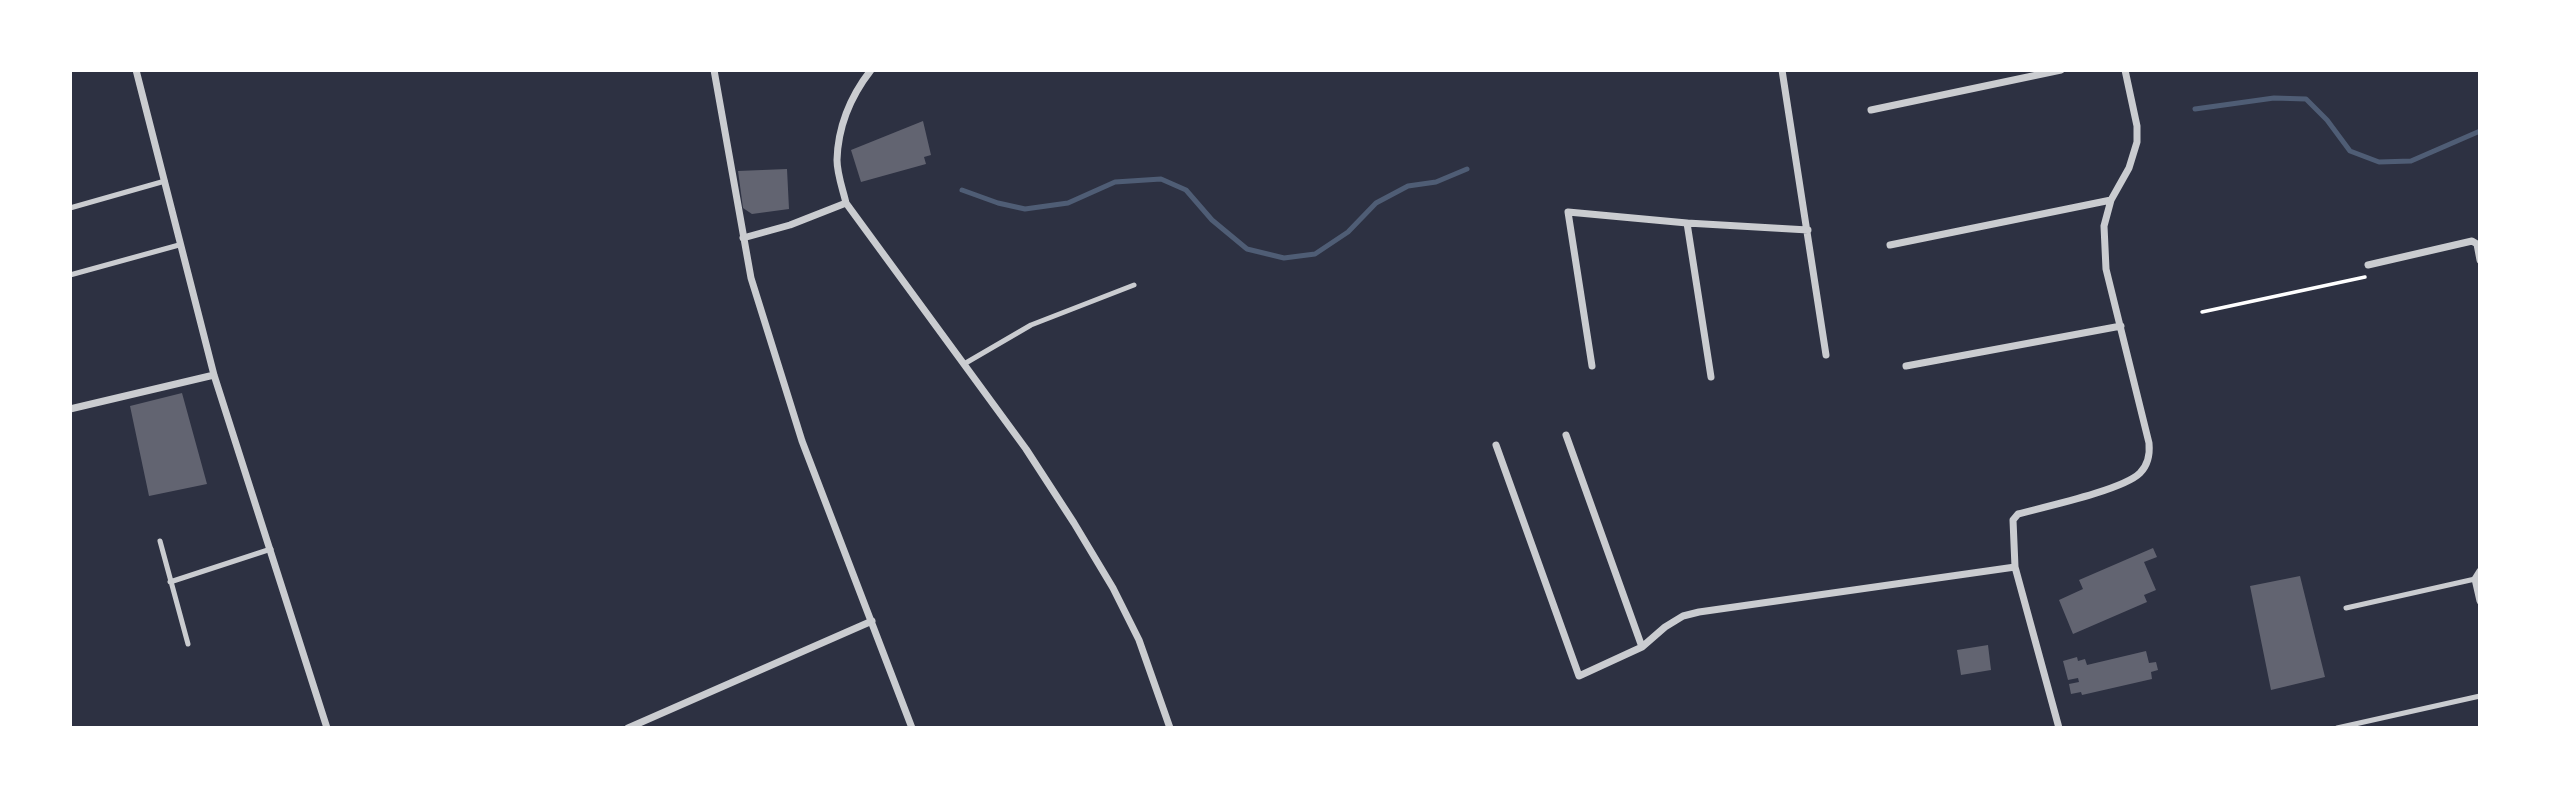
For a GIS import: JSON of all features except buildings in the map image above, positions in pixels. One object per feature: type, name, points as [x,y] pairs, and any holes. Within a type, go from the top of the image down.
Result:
[{"type":"street","points":[[135,70],[214,375],[327,728]]},
{"type":"street","points":[[713,70],[751,278],[802,441],[912,728]]},
{"type":"street","points":[[871,70],[853,94],[842,124],[837,162],[846,203],[1027,449],[1113,588],[1139,640],[1170,728]]},
{"type":"street","points":[[1782,70],[1826,355]]},
{"type":"street","points":[[1871,110],[2062,70]]},
{"type":"street","points":[[2059,728],[2015,567],[2013,520],[2018,514],[2088,495],[2131,479],[2139,474],[2150,454],[2106,269],[2104,226],[2111,200],[2129,168],[2137,142],[2137,127],[2125,70]]},
{"type":"street","points":[[1890,245],[2111,200]]},
{"type":"street","points":[[743,238],[790,225],[846,203]]},
{"type":"street","points":[[1592,366],[1568,212],[1808,230]]},
{"type":"street","points":[[1687,223],[1711,377]]},
{"type":"street","points":[[2368,265],[2475,242],[2480,260]]},
{"type":"street","points":[[1906,366],[2121,326]]},
{"type":"street","points":[[70,409],[214,375]]},
{"type":"street","points":[[1566,435],[1642,647]]},
{"type":"street","points":[[1496,445],[1580,676],[1642,647],[1664,627],[1683,616],[2015,567]]},
{"type":"street","points":[[2477,575],[2480,601]]},
{"type":"street","points":[[628,728],[872,621]]},
{"type":"lane","points":[[70,208],[165,181]]},
{"type":"lane","points":[[70,275],[179,245]]},
{"type":"lane","points":[[964,364],[1031,325],[1134,285]]},
{"type":"lane","points":[[160,541],[188,644]]},
{"type":"lane","points":[[170,582],[271,549]]},
{"type":"lane","points":[[2346,608],[2477,575]]},
{"type":"lane","points":[[2337,728],[2480,695]]},
{"type":"path","points":[[2202,312],[2370,276],[2368,265]]},
{"type":"waterway","points":[[2195,109],[2274,98],[2306,99],[2327,120],[2350,151],[2379,162],[2411,161],[2480,131]]},
{"type":"waterway","points":[[962,190],[1025,209],[1068,203],[1115,182],[1161,179],[1186,190],[1212,220],[1247,249],[1284,258],[1315,254],[1348,232],[1376,203],[1408,186],[1436,182],[1467,169]]}]
